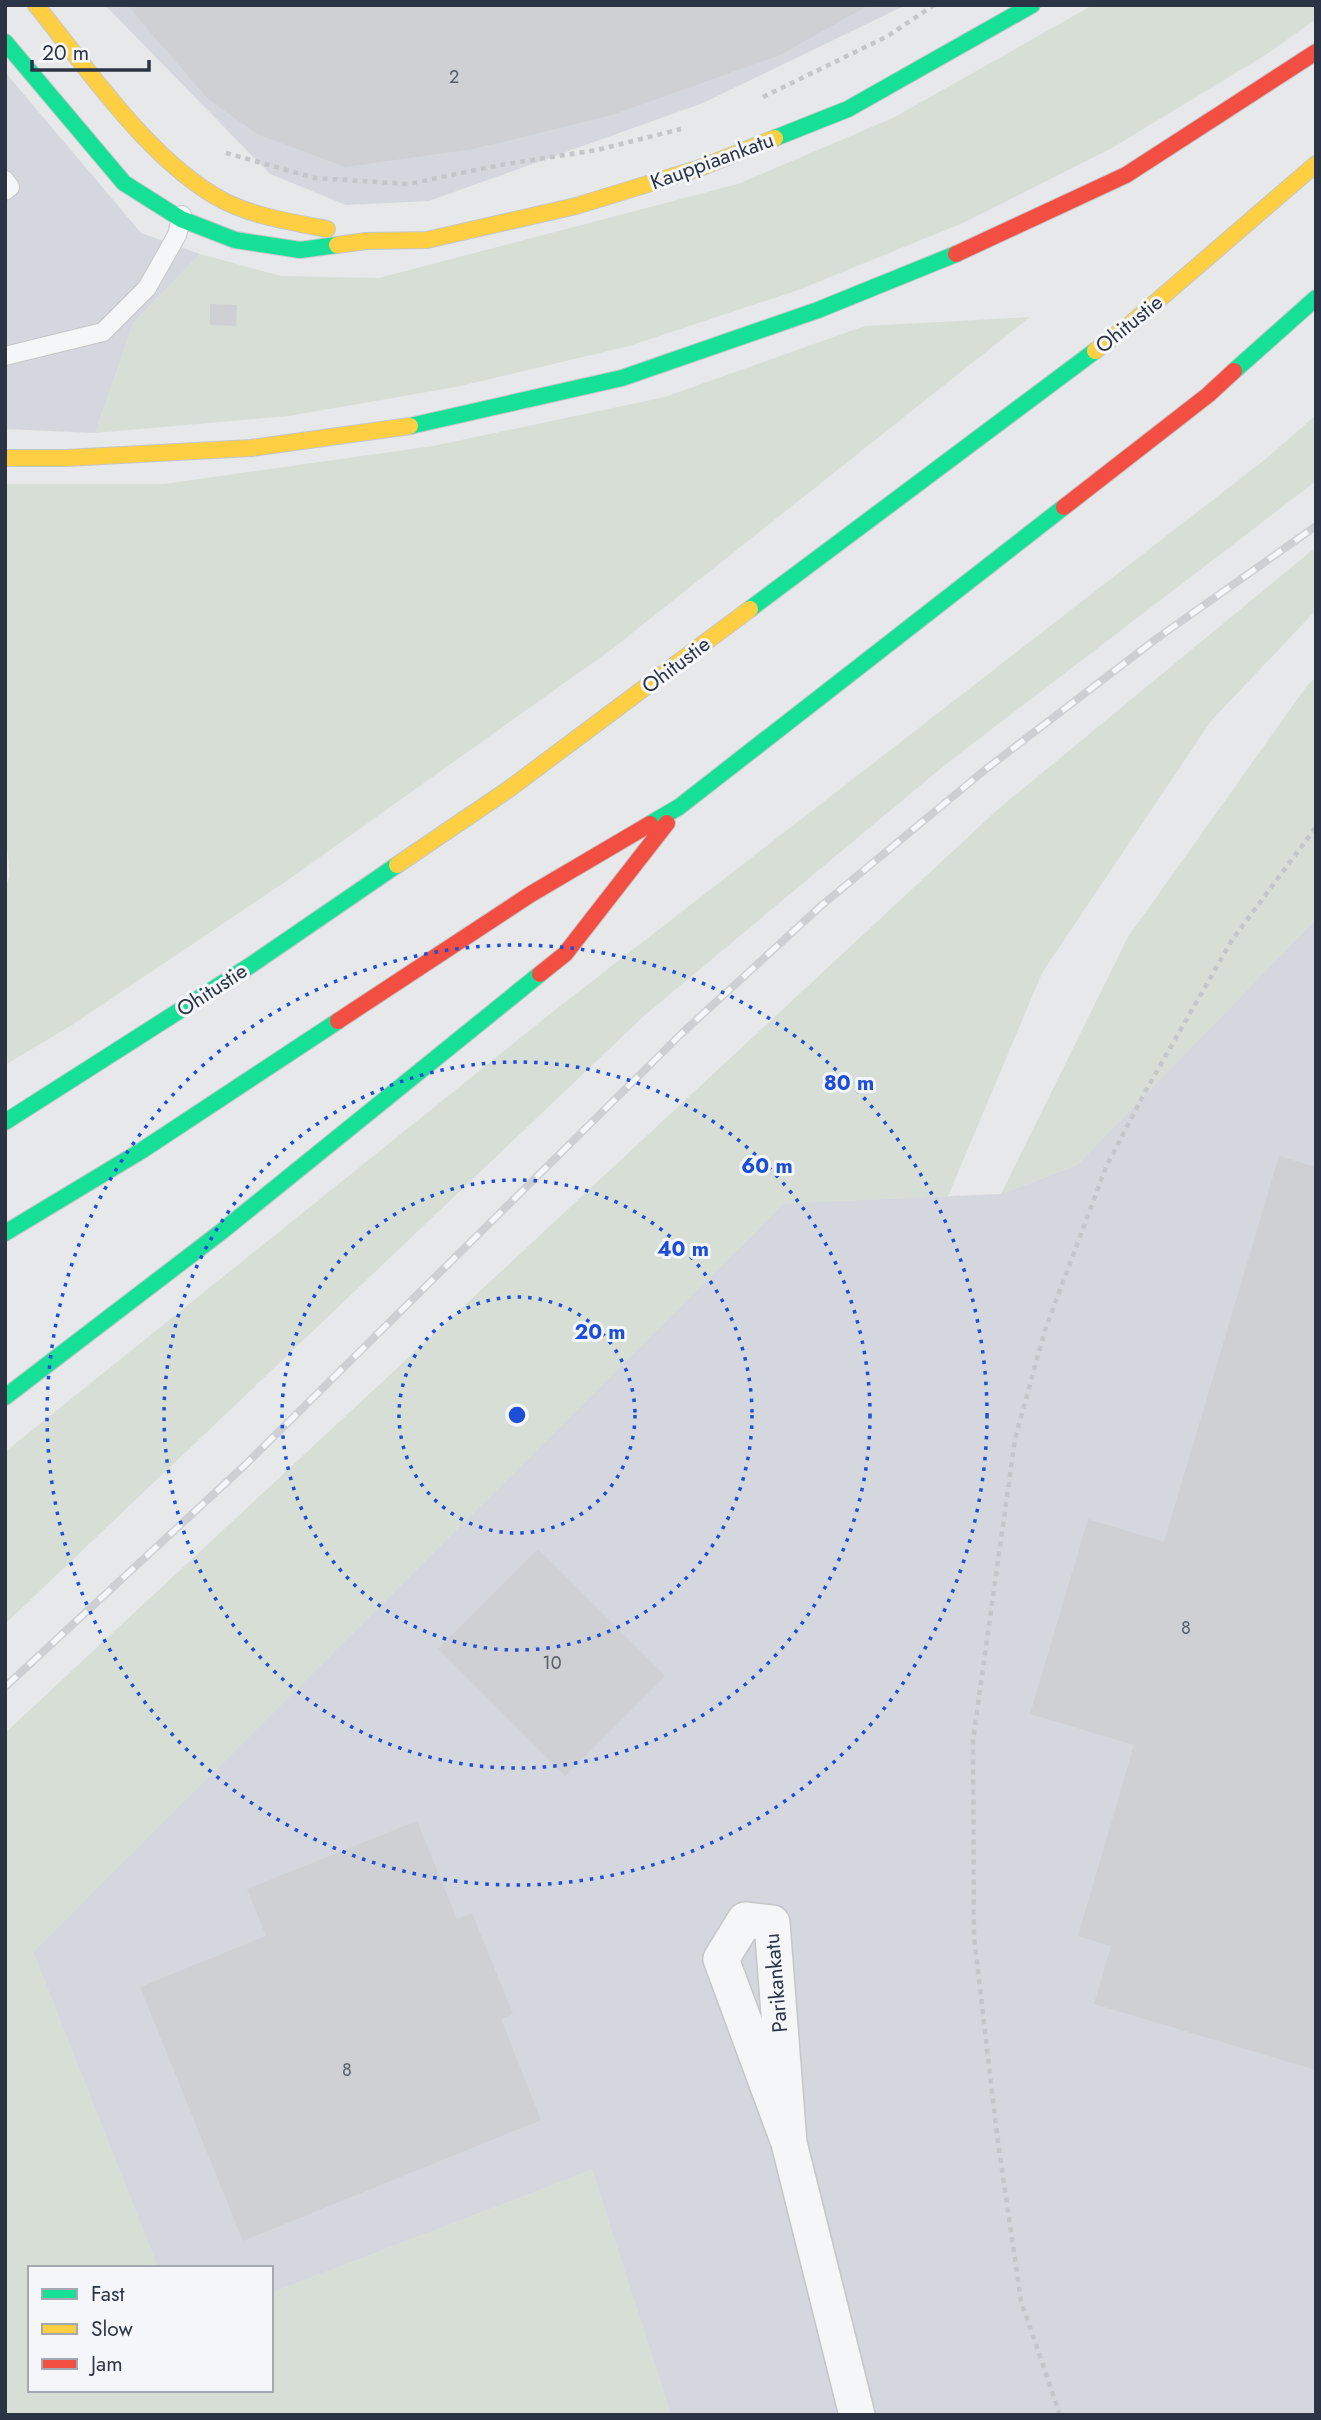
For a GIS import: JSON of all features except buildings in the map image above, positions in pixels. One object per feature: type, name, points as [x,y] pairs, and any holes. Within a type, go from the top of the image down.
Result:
[{"type":"main road","name":"Kauppiaankatu","points":[[36,5],[98,82],[166,157],[212,194],[264,216],[338,231],[366,241]]},
{"type":"main road","name":"Kauppiaankatu","points":[[5,42],[124,183],[181,219],[235,240],[300,250],[366,241],[427,240],[576,206],[700,168],[848,109],[1032,5]]},
{"type":"main road","points":[[5,458],[66,458],[265,446],[416,425],[622,378],[818,310],[984,243],[1126,175],[1316,52]]},
{"type":"main road","name":"Ohitustie","points":[[5,1122],[251,965],[509,789],[1128,327],[1316,164]]},
{"type":"main road","points":[[5,1233],[141,1151],[531,894],[679,807],[1209,395],[1316,298]]},
{"type":"main road","points":[[5,1397],[221,1231],[565,954],[679,807]]},
{"type":"street","name":"Parikankatu","points":[[789,2143],[772,1923],[745,1920],[721,1959],[789,2143],[857,2415]]},
{"type":"lane","points":[[5,356],[103,332],[147,288],[177,235],[193,178]]},
{"type":"lane","points":[[5,180],[10,187],[5,191]]},
{"type":"path","points":[[751,103],[888,36],[934,5]]},
{"type":"path","points":[[225,152],[315,178],[408,184],[500,164],[597,150],[688,128]]},
{"type":"path","points":[[1060,2415],[1021,2301],[997,2135],[974,1937],[973,1740],[1015,1438],[1045,1330],[1105,1167],[1232,940],[1316,827]]},
{"type":"shaded area","points":[[105,5],[906,5],[703,103],[429,201],[346,205],[270,174]]},
{"type":"shaded area","points":[[1093,5],[1316,5],[1316,19],[1267,54],[1110,149],[963,223],[798,290],[629,346],[456,387],[288,416],[95,433],[134,322],[200,254],[281,276],[379,278],[738,184],[893,118]]},
{"type":"shaded area","points":[[5,72],[141,233],[200,254],[134,322],[95,433],[5,429]]},
{"type":"shaded area","points":[[1030,317],[612,649],[285,882],[72,1025],[5,1065],[5,889],[10,876],[5,829],[5,484],[164,484],[433,446],[665,397],[865,326]]},
{"type":"shaded area","points":[[1316,415],[1316,481],[946,764],[646,1014],[5,1624],[5,1452],[555,1010],[1267,458]]},
{"type":"shaded area","points":[[1316,547],[1316,610],[1211,721],[1042,973],[948,1196],[784,1204],[33,1952],[157,2266],[28,2266],[28,2392],[273,2392],[273,2292],[592,2170],[671,2415],[5,2415],[5,1733],[996,811]]},
{"type":"shaded area","points":[[1316,677],[1316,919],[1077,1165],[1001,1194],[1128,937],[1306,687]]},
{"type":"shaded area","points":[[1316,919],[1316,2415],[671,2415],[592,2170],[273,2292],[273,2266],[157,2266],[33,1952],[784,1203],[1001,1194],[1077,1165]]},
{"type":"railway","points":[[5,1687],[244,1466],[681,1034],[822,905],[986,769],[1156,639],[1316,526]]},
{"type":"traffic: fast","points":[[775,138],[848,109],[1032,5]]},
{"type":"traffic: fast","points":[[5,42],[124,183],[181,219],[235,240],[300,250],[337,245]]},
{"type":"traffic: fast","points":[[410,426],[622,378],[818,310],[956,254]]},
{"type":"traffic: fast","points":[[1234,371],[1316,298]]},
{"type":"traffic: fast","points":[[750,609],[1095,351]]},
{"type":"traffic: fast","points":[[650,824],[679,807],[1064,507]]},
{"type":"traffic: fast","points":[[5,1122],[251,965],[397,865]]},
{"type":"traffic: fast","points":[[5,1397],[221,1232],[540,974]]},
{"type":"traffic: fast","points":[[5,1233],[141,1151],[338,1021]]},
{"type":"traffic: slow","points":[[36,5],[146,139],[197,184],[224,201],[249,211],[327,229]]},
{"type":"traffic: slow","points":[[337,245],[366,241],[427,240],[576,206],[700,168],[775,138]]},
{"type":"traffic: slow","points":[[1095,351],[1127,327],[1316,164]]},
{"type":"traffic: slow","points":[[5,458],[66,458],[251,448],[410,426]]},
{"type":"traffic: slow","points":[[397,865],[509,789],[750,609]]},
{"type":"traffic: jam","points":[[956,254],[1126,175],[1316,52]]},
{"type":"traffic: jam","points":[[1064,507],[1208,395],[1234,371]]},
{"type":"traffic: jam","points":[[540,974],[565,954],[667,823]]},
{"type":"traffic: jam","points":[[338,1021],[531,894],[650,824]]}]
